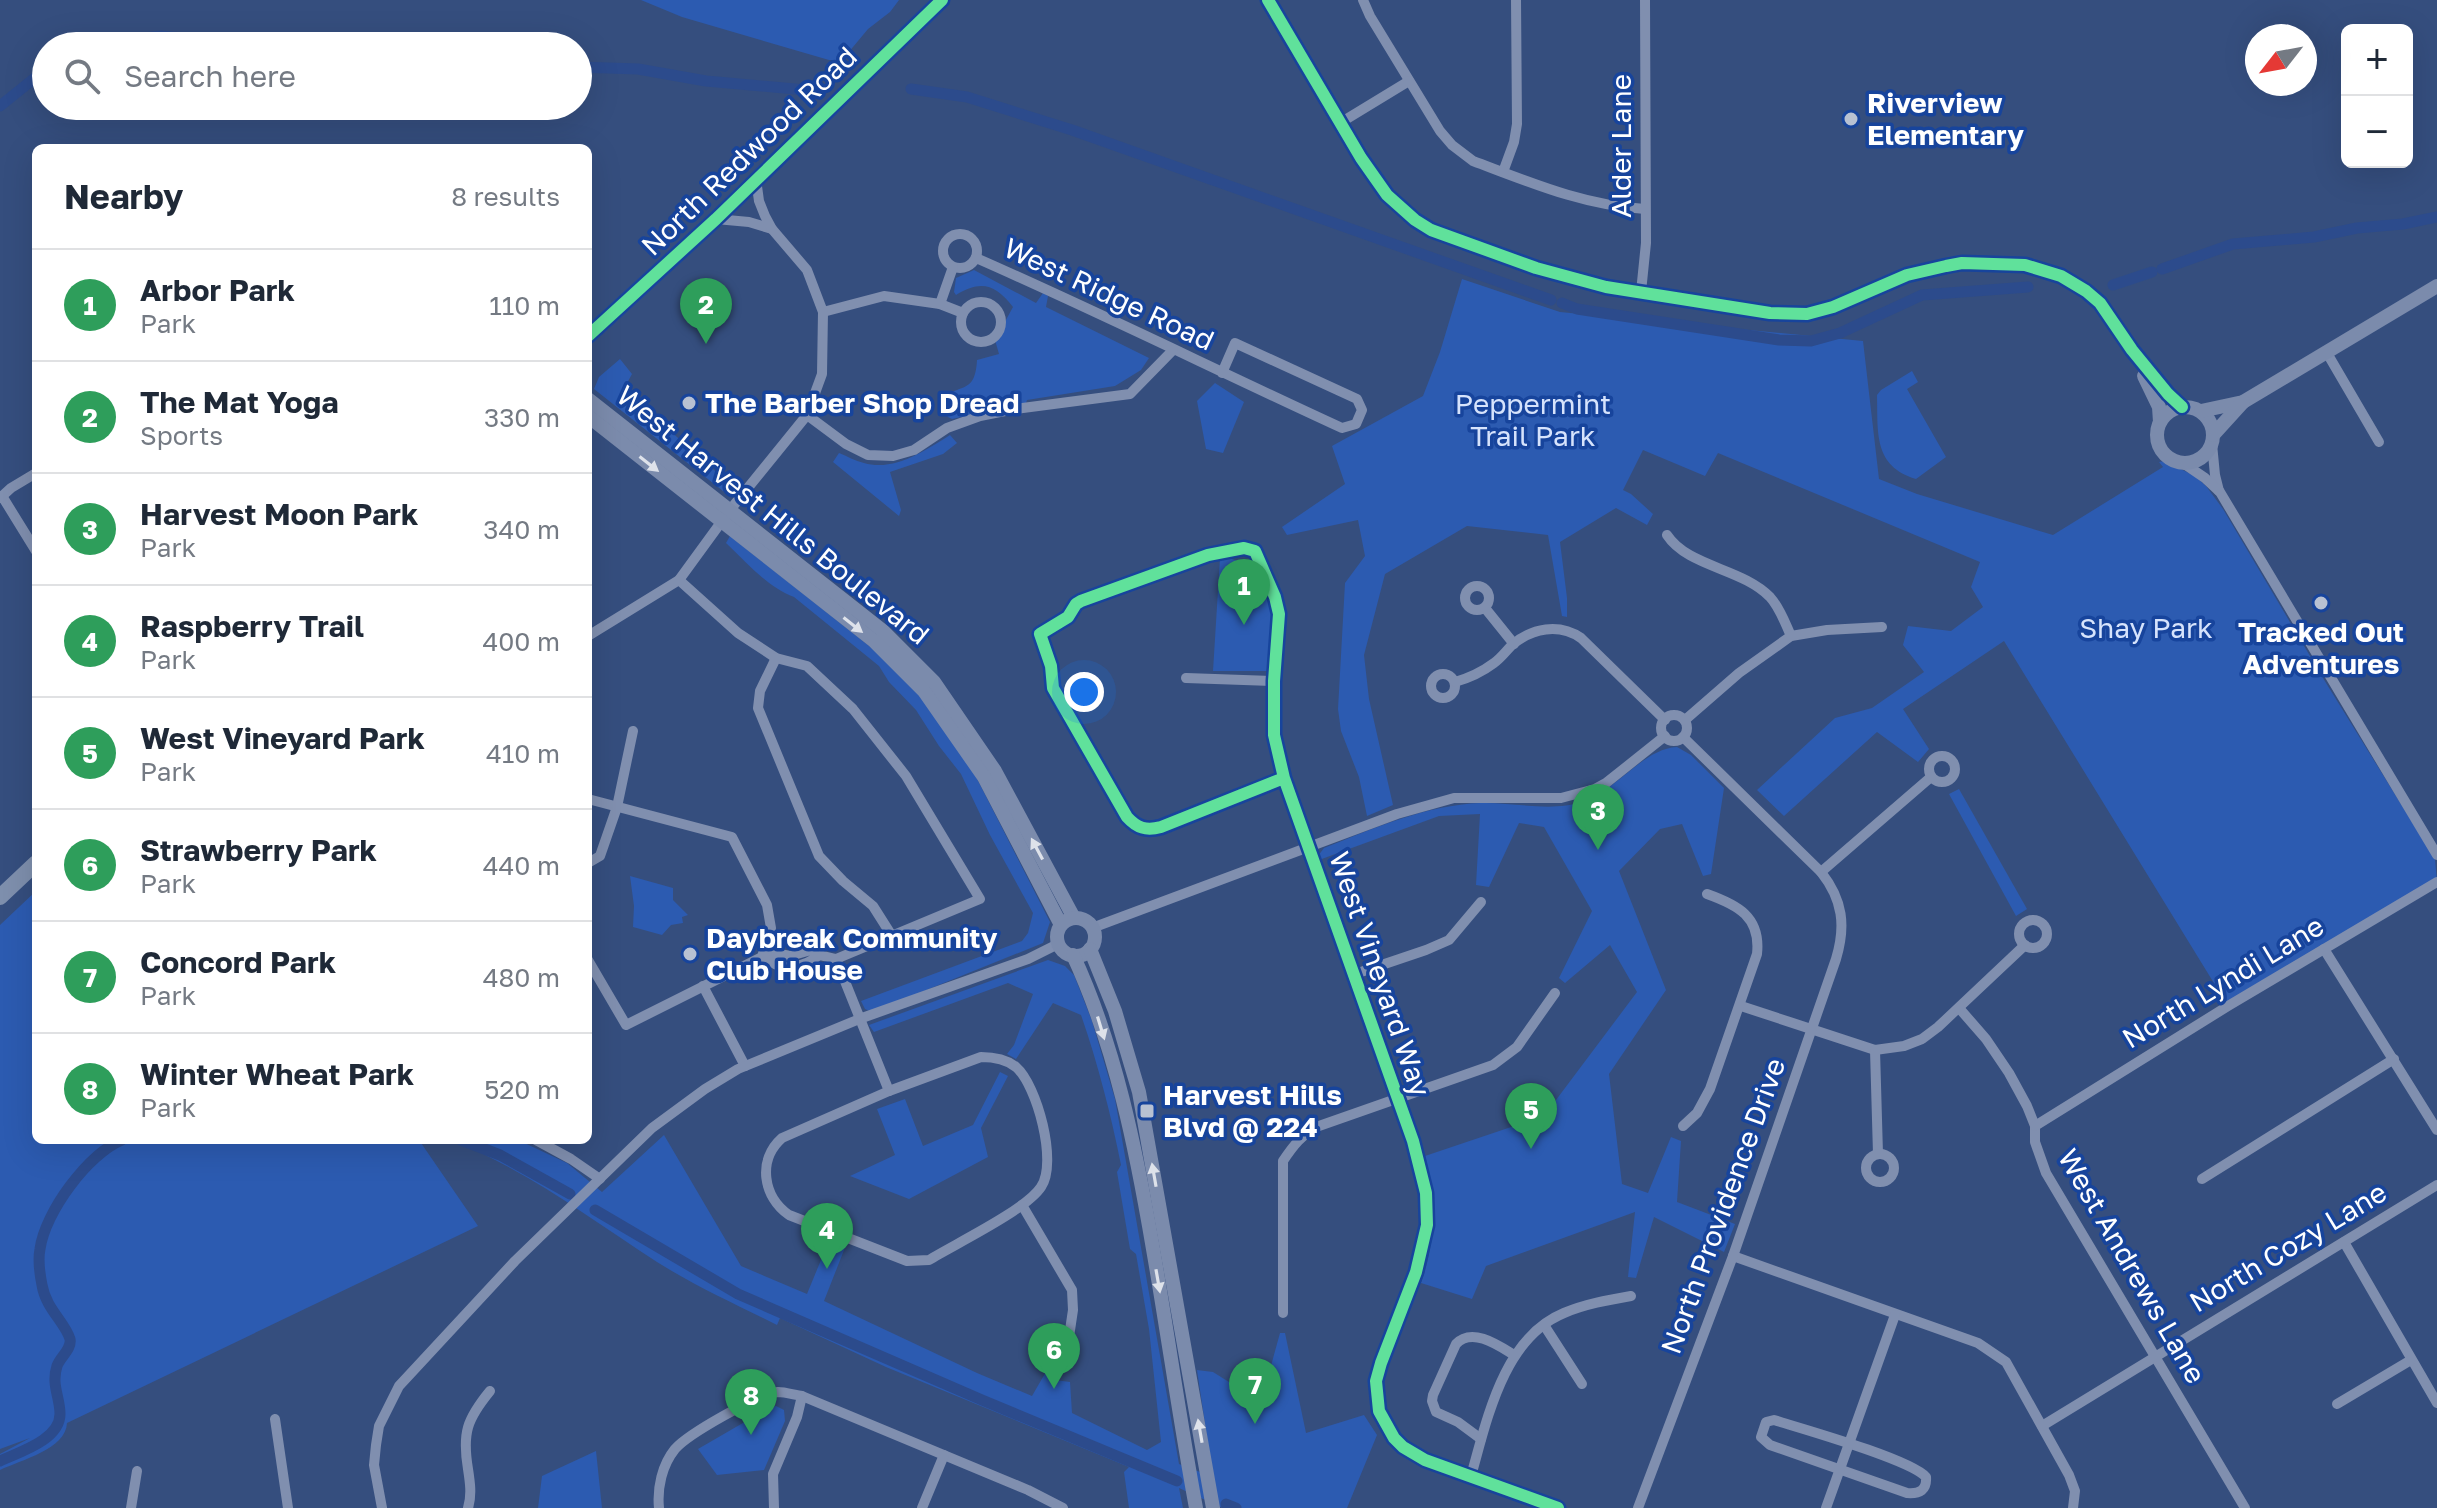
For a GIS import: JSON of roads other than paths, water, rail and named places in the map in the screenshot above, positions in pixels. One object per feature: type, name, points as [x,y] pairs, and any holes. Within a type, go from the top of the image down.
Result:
[{"type":"main road","name":"North Redwood Road","points":[[592,332],[716,219],[942,0]]},
{"type":"main road","points":[[0,897],[32,867]]},
{"type":"street","points":[[1268,0],[1340,123],[1387,195],[1431,230],[1536,268],[1606,287],[1770,313],[1807,314],[1833,307],[1907,275],[1946,266],[1962,263],[2025,265],[2061,276],[2100,303],[2132,350],[2182,407]]},
{"type":"street","points":[[1363,0],[1440,131],[1473,161],[1587,200],[1645,209]]},
{"type":"street","points":[[1503,172],[1517,124],[1516,0]]},
{"type":"street","name":"Alder Lane","points":[[1641,292],[1645,259],[1645,0]]},
{"type":"street","points":[[1340,123],[1409,81]]},
{"type":"street","points":[[592,634],[679,580],[726,515],[807,415],[822,374],[823,312],[807,270],[772,229],[759,201],[756,179]]},
{"type":"street","points":[[716,219],[749,222],[772,229]]},
{"type":"street","name":"West Ridge Road","points":[[961,234],[973,239],[977,245],[976,258],[967,268],[953,267],[943,251],[944,244],[954,235],[961,234]]},
{"type":"street","name":"West Ridge Road","points":[[976,258],[1222,373],[1342,428],[1356,424],[1362,410],[1357,399],[1235,343],[1222,373]]},
{"type":"street","name":"West Ridge Road","points":[[940,304],[953,267]]},
{"type":"street","points":[[2160,422],[2173,409],[2182,407],[2201,411],[2243,402],[2437,286]]},
{"type":"street","points":[[823,312],[884,296],[940,304],[963,313]]},
{"type":"street","points":[[978,302],[991,304],[1000,313],[999,332],[989,341],[969,338],[961,327],[963,313],[978,302]]},
{"type":"street","points":[[807,415],[846,444],[868,455],[893,456],[914,450],[947,428],[980,416],[1130,394],[1173,350]]},
{"type":"street","points":[[2132,350],[2159,407],[2157,437],[2162,451],[2220,492]]},
{"type":"street","points":[[2327,353],[2379,442]]},
{"type":"street","name":"West Harvest Hills Boulevard","points":[[592,402],[726,515]]},
{"type":"street","points":[[2183,463],[2201,458],[2243,402]]},
{"type":"street","points":[[2201,411],[2207,418],[2220,492],[2437,855]]},
{"type":"street","name":"West Harvest Hills Boulevard","points":[[592,419],[883,631],[934,682],[995,771],[1068,921]]},
{"type":"street","points":[[32,475],[1,497],[32,545]]},
{"type":"street","points":[[1667,535],[1674,546],[1687,554],[1741,577],[1768,595],[1780,611],[1791,636]]},
{"type":"street","name":"West Vineyard Way","points":[[1284,778],[1161,827],[1138,827],[1127,817],[1053,688],[1051,666],[1040,634],[1068,617],[1081,601],[1208,555],[1244,548],[1255,551],[1279,614],[1274,735],[1284,778],[1355,974],[1423,1178],[1427,1225],[1416,1272],[1376,1381],[1379,1411],[1394,1438],[1407,1450],[1425,1460],[1471,1476]]},
{"type":"street","points":[[592,967],[626,1025],[775,953],[782,957],[797,956],[811,950],[836,959],[980,899],[906,776],[853,709],[807,666],[776,658],[738,633],[679,580]]},
{"type":"street","points":[[1485,608],[1514,644]]},
{"type":"street","points":[[1685,720],[1739,673],[1791,636],[1827,630],[1882,627]]},
{"type":"street","points":[[1455,682],[1471,677],[1495,662],[1514,644],[1535,631],[1566,630],[1574,633],[1665,720]]},
{"type":"street","points":[[776,658],[760,691],[758,708],[804,824],[819,856],[873,906],[892,936]]},
{"type":"street","points":[[1186,678],[1274,681]]},
{"type":"street","points":[[1675,715],[1685,720],[1687,731],[1683,737],[1672,740],[1665,736],[1662,726],[1665,720],[1675,715]]},
{"type":"street","points":[[592,861],[600,856],[617,807],[633,731]]},
{"type":"street","points":[[1092,928],[1397,814],[1454,798],[1561,798],[1595,789],[1665,736]]},
{"type":"street","points":[[1683,737],[1821,872],[1931,777]]},
{"type":"street","points":[[592,800],[732,837],[767,905],[771,928],[765,957]]},
{"type":"street","name":"North Providence Drive","points":[[1638,1508],[1733,1256],[1840,945],[1843,918],[1838,898],[1821,872]]},
{"type":"street","name":"North Lyndi Lane","points":[[2035,1126],[2437,882]]},
{"type":"street","points":[[1683,1126],[1704,1102],[1754,968],[1758,939],[1749,918],[1739,908],[1707,894]]},
{"type":"street","points":[[1355,974],[1449,940],[1481,902]]},
{"type":"street","points":[[1081,919],[1092,928],[1094,942],[1090,949],[1079,955],[1064,952],[1058,944],[1057,938],[1068,921],[1081,919]]},
{"type":"street","points":[[382,1508],[374,1465],[376,1445],[379,1426],[399,1386],[515,1261],[652,1128],[705,1089],[745,1066],[862,1018],[1028,959],[1058,944]]},
{"type":"street","points":[[1741,1006],[1875,1050],[1904,1046],[1922,1039],[1938,1027],[2025,945]]},
{"type":"street","points":[[1090,949],[1115,1011],[1139,1092],[1213,1508]]},
{"type":"street","points":[[2324,949],[2437,1130]]},
{"type":"street","points":[[1073,955],[1101,1026],[1139,1166],[1196,1508]]},
{"type":"street","points":[[836,959],[889,1091]]},
{"type":"street","points":[[703,986],[745,1066]]},
{"type":"street","points":[[1283,1313],[1283,1161],[1304,1133],[1504,1059],[1517,1047],[1555,993]]},
{"type":"street","name":"West Andrews Lane","points":[[1959,1008],[1986,1039],[2009,1073],[2035,1126],[2035,1142],[2046,1173],[2245,1508]]},
{"type":"street","points":[[1875,1050],[1878,1154]]},
{"type":"street","points":[[975,1058],[997,1058],[1013,1065],[1021,1072],[1031,1090],[1047,1151],[1045,1181],[1022,1205],[929,1260],[907,1261],[789,1215],[778,1207],[765,1175],[768,1158],[777,1142],[788,1133],[889,1091],[975,1058]]},
{"type":"street","points":[[2202,1179],[2394,1059]]},
{"type":"street","points":[[543,1144],[600,1179]]},
{"type":"street","name":"North Cozy Lane","points":[[2042,1426],[2437,1185]]},
{"type":"street","points":[[1022,1205],[1072,1290],[1073,1310],[1066,1357]]},
{"type":"street","points":[[2344,1242],[2437,1403]]},
{"type":"street","points":[[1733,1256],[1992,1350],[2006,1362],[2073,1483],[2076,1497],[2073,1508]]},
{"type":"street","points":[[1558,1508],[1471,1476],[1481,1439],[1506,1369],[1514,1355],[1544,1325],[1564,1313],[1631,1296]]},
{"type":"street","points":[[1826,1508],[1895,1315]]},
{"type":"street","points":[[1544,1325],[1582,1384]]},
{"type":"street","points":[[1481,1439],[1458,1422],[1436,1412],[1433,1395],[1456,1344],[1463,1338],[1485,1340],[1514,1355]]},
{"type":"street","points":[[2337,1404],[2411,1360]]},
{"type":"street","points":[[468,1508],[471,1487],[465,1438],[474,1411],[490,1391]]},
{"type":"street","points":[[659,1508],[659,1490],[666,1464],[682,1443],[757,1398],[778,1392],[802,1396],[1028,1490],[1063,1508]]},
{"type":"street","points":[[774,1508],[773,1474],[797,1417],[802,1396]]},
{"type":"street","points":[[275,1419],[288,1508]]},
{"type":"street","points":[[1774,1420],[1849,1444],[1921,1471],[1926,1477],[1926,1486],[1916,1494],[1907,1493],[1770,1445],[1761,1437],[1766,1422],[1774,1420]]},
{"type":"street","points":[[922,1508],[944,1455]]},
{"type":"street","points":[[131,1508],[137,1471]]},
{"type":"waterway","points":[[592,67],[638,69],[706,81],[806,90]]},
{"type":"waterway","points":[[0,106],[32,80]]},
{"type":"waterway","points":[[911,89],[967,97],[1072,130],[1551,300]]},
{"type":"waterway","points":[[2162,269],[2233,244],[2314,237],[2437,217]]},
{"type":"waterway","points":[[2113,285],[2152,272]]},
{"type":"waterway","points":[[1562,303],[1577,309],[1779,340],[1811,341],[1840,333],[1922,295],[2028,287]]},
{"type":"waterway","points":[[0,1461],[37,1444],[58,1423],[60,1414],[55,1373],[70,1339],[44,1294],[40,1249],[50,1218],[70,1186],[82,1171],[115,1144]]},
{"type":"waterway","points":[[471,1144],[500,1155],[570,1194]]},
{"type":"waterway","points":[[595,1210],[738,1294],[1177,1481]]},
{"type":"waterway","points":[[1226,1504],[1236,1508]]},
{"type":"place","name":"Riverview Elementary","points":[[1851,119]]},
{"type":"place","name":"The Mat Yoga","points":[[706,344]]},
{"type":"place","name":"The Barber Shop Dread","points":[[689,403]]},
{"type":"place","name":"Tracked Out Adventures","points":[[2321,603]]},
{"type":"place","name":"Arbor Park","points":[[1244,625]]},
{"type":"place","name":"Harvest Moon Park","points":[[1598,850]]},
{"type":"place","name":"Daybreak Community Club House","points":[[690,954]]},
{"type":"place","name":"Harvest Hills Blvd @ 224","points":[[1147,1111]]},
{"type":"place","name":"West Vineyard Park","points":[[1531,1149]]},
{"type":"place","name":"Raspberry Trail","points":[[827,1269]]},
{"type":"place","name":"Strawberry Park","points":[[1054,1389]]},
{"type":"place","name":"Concord Park","points":[[1255,1424]]},
{"type":"place","name":"Winter Wheat Park","points":[[751,1435]]},
{"type":"park label","name":"Peppermint Trail Park","points":[[1533,420]]},
{"type":"park label","name":"Shay Park","points":[[2146,628]]}]
